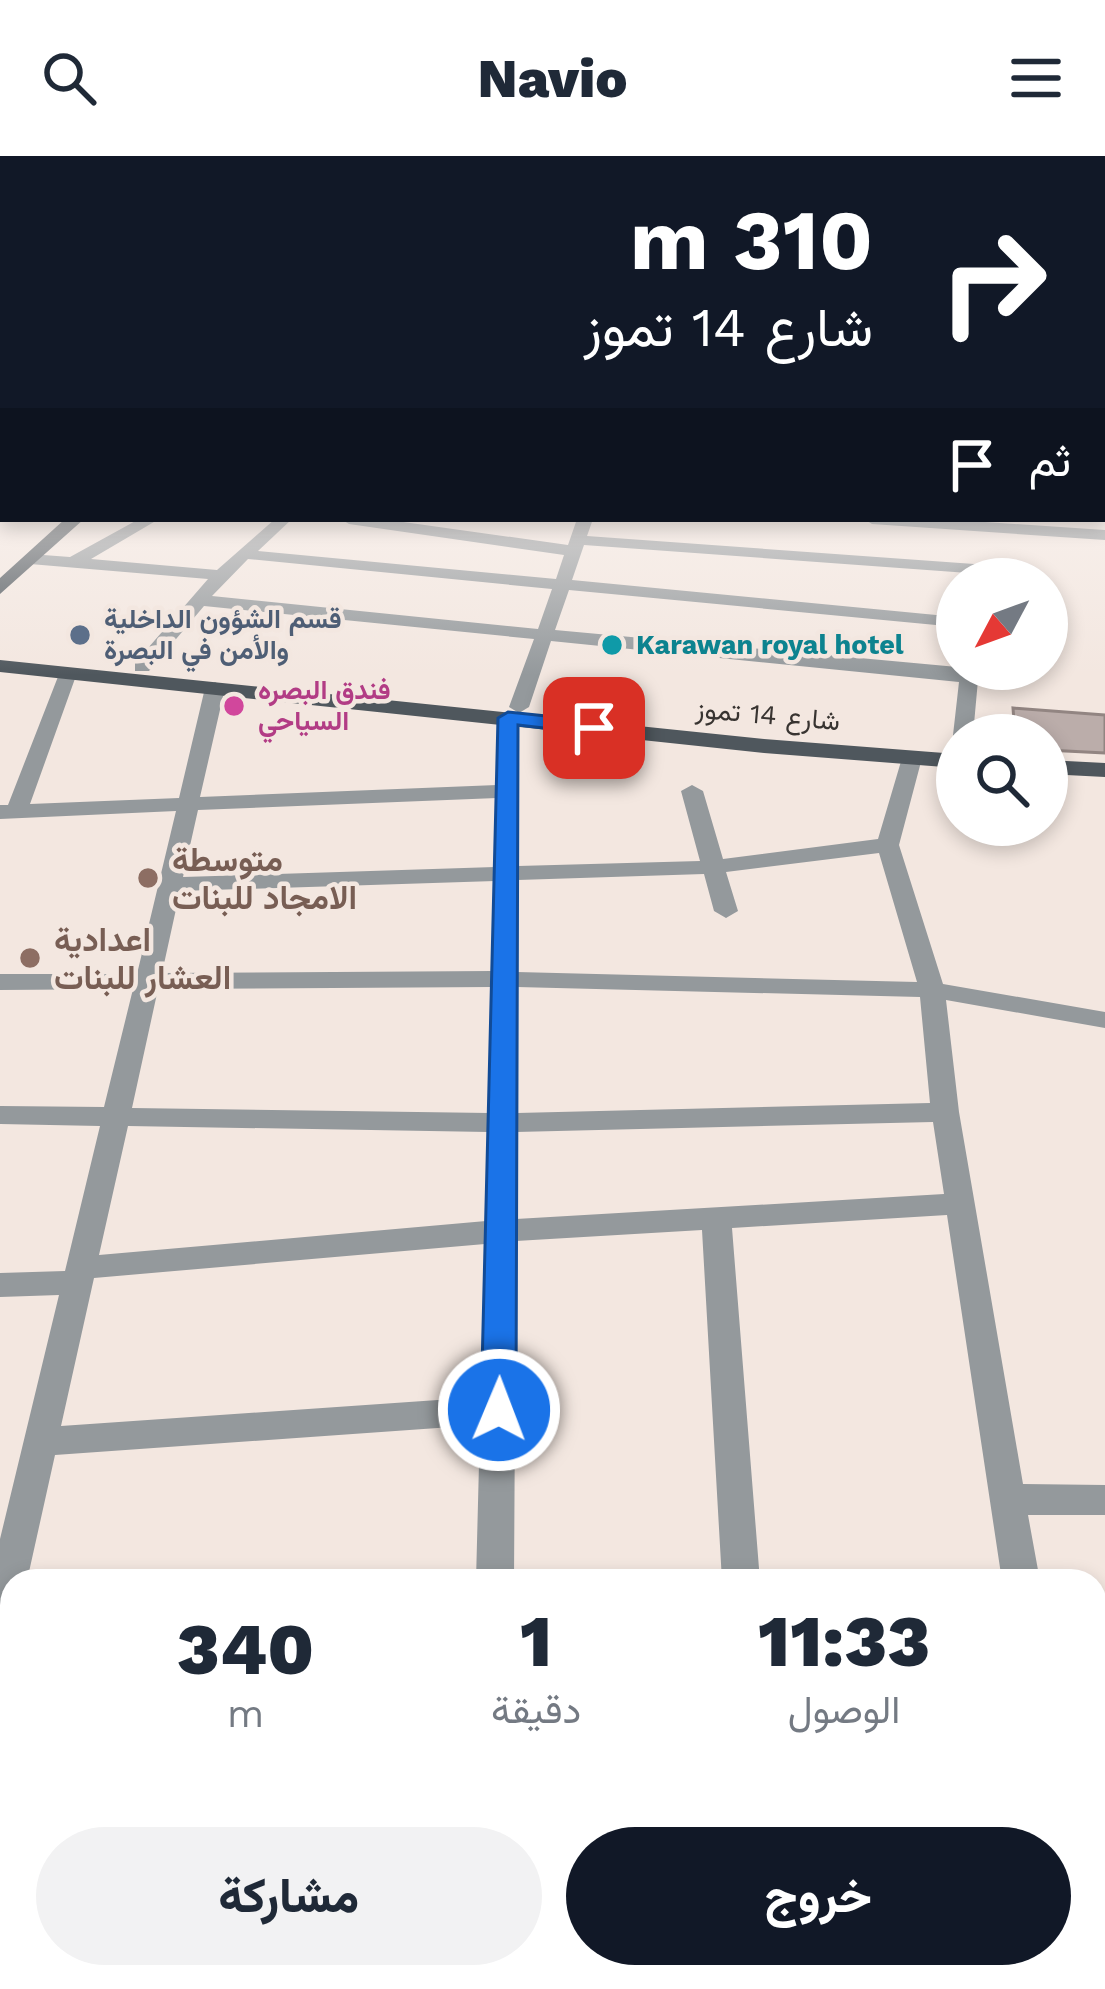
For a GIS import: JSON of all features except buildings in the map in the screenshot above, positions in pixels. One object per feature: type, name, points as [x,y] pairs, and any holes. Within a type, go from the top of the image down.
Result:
[{"type":"main road","points":[[0,565],[50,522]]},
{"type":"main road","points":[[0,588],[72,522]]},
{"type":"main road","name":"شارع 14 تموز","points":[[0,651],[936,759]]},
{"type":"main road","name":"شارع 14 تموز","points":[[0,666],[215,688],[936,744]]},
{"type":"main road","points":[[1068,753],[1105,755]]},
{"type":"main road","points":[[1068,767],[1105,770]]},
{"type":"street","points":[[71,563],[146,522]]},
{"type":"street","points":[[142,667],[197,600],[280,522]]},
{"type":"street","points":[[374,522],[575,546],[936,571]]},
{"type":"street","points":[[495,1569],[507,791],[514,713],[584,522]]},
{"type":"street","points":[[941,522],[1105,536]]},
{"type":"street","points":[[983,558],[987,524]]},
{"type":"street","points":[[243,554],[936,620]]},
{"type":"street","points":[[30,559],[221,575]]},
{"type":"street","points":[[131,590],[151,569]]},
{"type":"street","points":[[197,600],[544,637],[936,670]]},
{"type":"street","points":[[298,628],[338,629],[356,617]]},
{"type":"street","points":[[68,673],[8,812],[507,791]]},
{"type":"street","points":[[11,1569],[215,688]]},
{"type":"street","points":[[912,758],[888,844],[932,990],[945,1112],[1019,1569]]},
{"type":"street","points":[[692,791],[726,911]]},
{"type":"street","points":[[170,884],[712,867],[888,844]]},
{"type":"street","points":[[0,982],[507,979],[932,990],[1105,1020]]},
{"type":"street","points":[[0,1114],[505,1123],[945,1112]]},
{"type":"street","points":[[0,1285],[503,1231],[960,1204]]},
{"type":"street","points":[[716,1220],[740,1569]]},
{"type":"street","points":[[40,1442],[499,1410]]},
{"type":"street","points":[[1010,1499],[1105,1500]]},
{"type":"place","name":"قسم الشؤون الداخلية والأمن في البصرة","points":[[80,635]]},
{"type":"place","name":"Karawan royal hotel","points":[[612,645]]},
{"type":"place","name":"فندق البصره السياحي","points":[[234,706]]},
{"type":"place","name":"متوسطة الامجاد للبنات","points":[[148,878]]},
{"type":"place","name":"اعدادية العشار للبنات","points":[[30,958]]},
{"type":"route","points":[[499,1410],[508,718],[594,728]]}]
